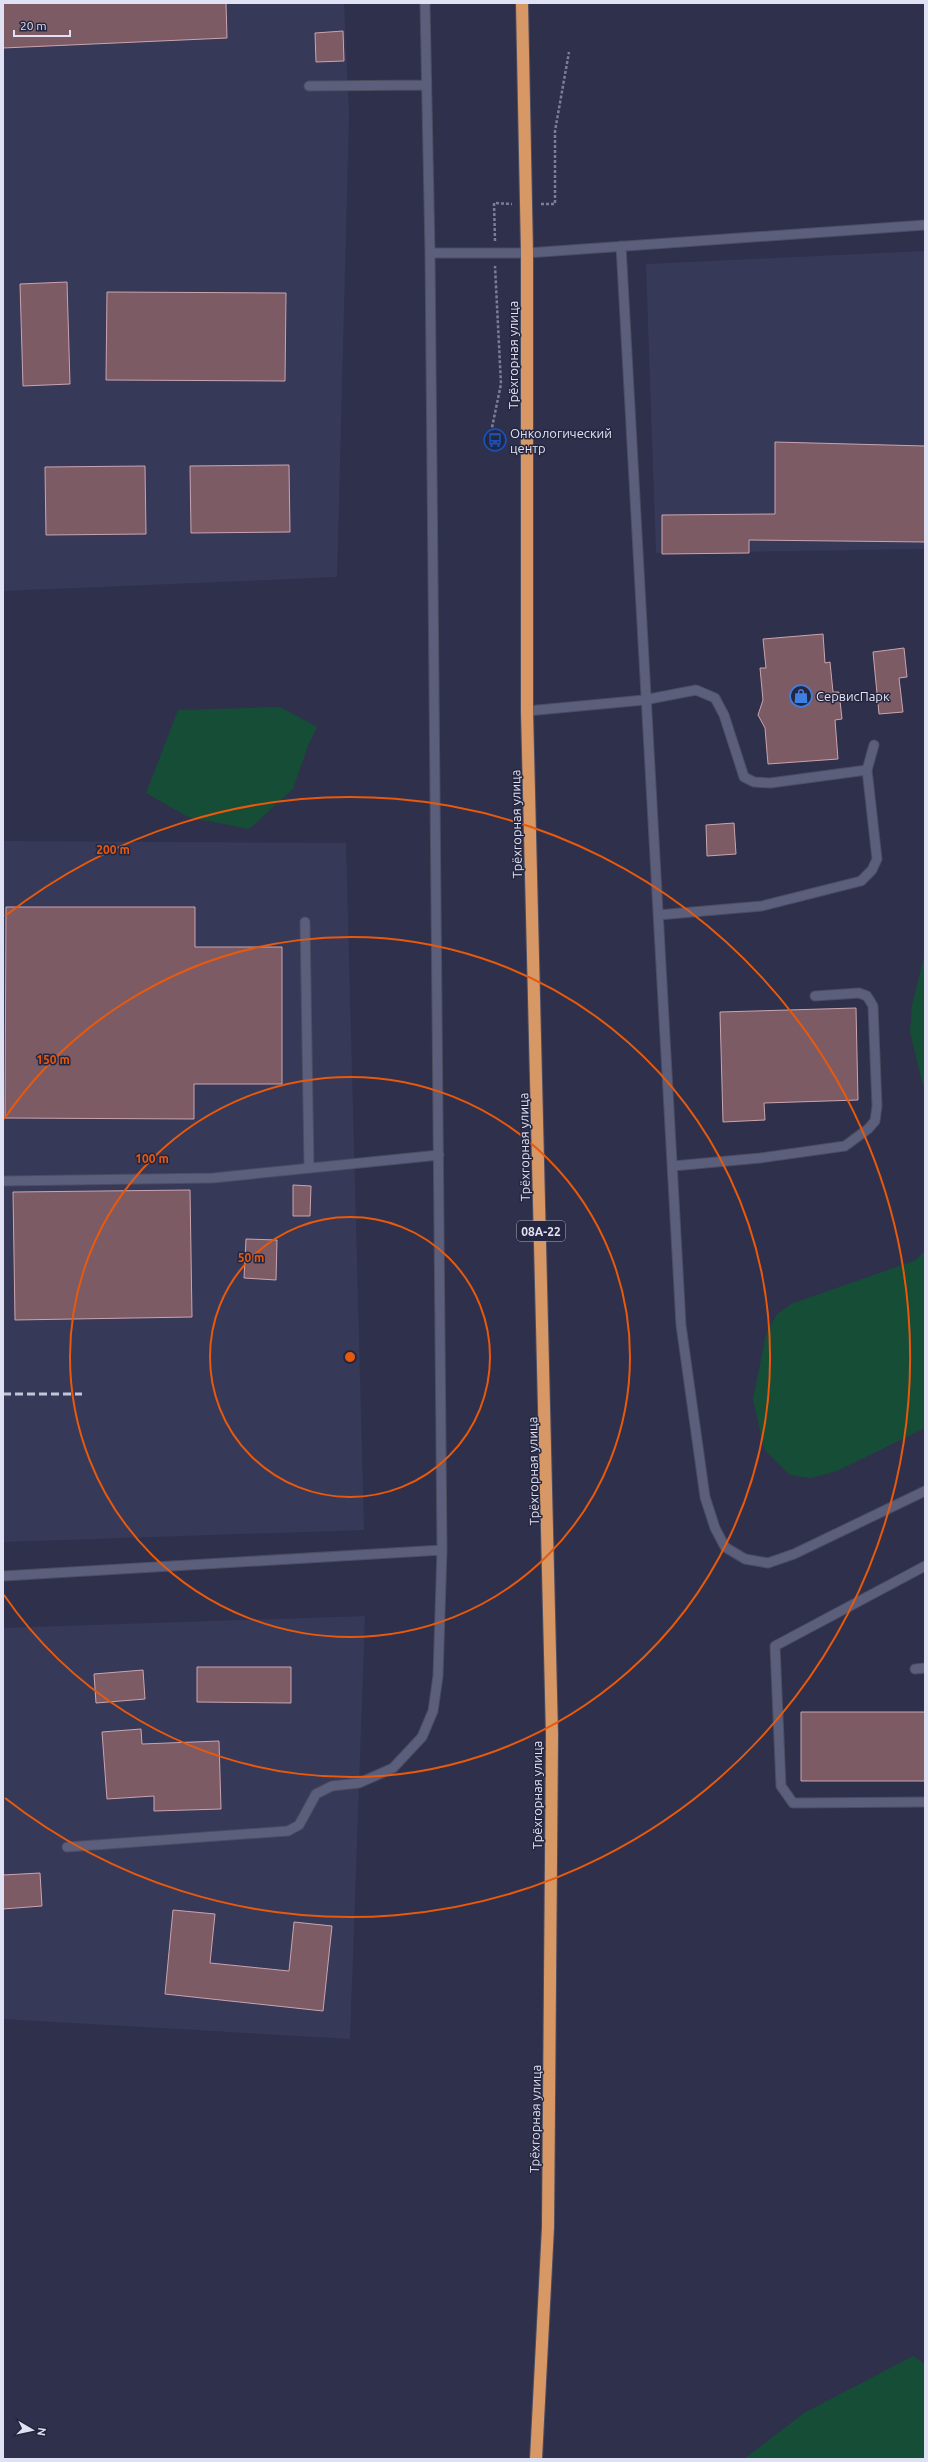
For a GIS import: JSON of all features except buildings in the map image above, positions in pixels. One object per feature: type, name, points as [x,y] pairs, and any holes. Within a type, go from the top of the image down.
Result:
[{"type":"highway","name":"Трёхгорная улица","points":[[522,3],[527,253],[527,711],[552,1735],[548,2227],[536,2459]]},
{"type":"lane","points":[[67,1847],[288,1831],[299,1825],[316,1794],[332,1786],[359,1783],[392,1768],[422,1737],[433,1711],[438,1676],[442,1550],[430,253],[425,3]]},
{"type":"lane","points":[[309,86],[426,85]]},
{"type":"lane","points":[[430,253],[527,253],[925,225]]},
{"type":"lane","points":[[621,246],[644,700],[673,1166],[681,1325],[705,1497],[715,1528],[725,1547],[745,1559],[768,1563],[794,1554],[925,1491]]},
{"type":"lane","points":[[527,711],[644,700],[696,690],[714,698],[724,714],[744,777],[754,782],[770,783],[867,770]]},
{"type":"lane","points":[[658,915],[762,906],[861,881],[872,870],[877,859],[867,770],[874,746]]},
{"type":"lane","points":[[305,922],[309,1167]]},
{"type":"lane","points":[[673,1166],[760,1158],[845,1146],[868,1129],[875,1121],[877,1106],[873,1006],[867,996],[859,993],[815,996]]},
{"type":"lane","points":[[3,1181],[213,1178],[309,1167],[439,1155]]},
{"type":"lane","points":[[3,1576],[442,1550]]},
{"type":"lane","points":[[925,1566],[775,1646],[781,1786],[793,1803],[925,1802]]},
{"type":"lane","points":[[915,1669],[925,1668]]},
{"type":"shaded area","points":[[3,3],[344,3],[349,116],[337,577],[3,591]]},
{"type":"shaded area","points":[[925,251],[925,549],[656,553],[646,264]]},
{"type":"shaded area","points":[[3,841],[346,843],[364,1530],[3,1542]]},
{"type":"shaded area","points":[[365,1616],[350,2039],[3,2019],[3,1628]]},
{"type":"green space","points":[[280,707],[317,727],[309,743],[293,789],[249,829],[188,817],[146,793],[178,710]]},
{"type":"green space","points":[[925,953],[925,1094],[910,1032],[912,1005]]},
{"type":"green space","points":[[925,1251],[925,1428],[837,1471],[811,1478],[790,1475],[764,1449],[753,1399],[766,1334],[777,1314],[791,1304],[916,1260]]},
{"type":"green space","points":[[913,2356],[925,2364],[925,2459],[744,2459],[804,2413]]},
{"type":"railway","points":[[3,1394],[82,1394]]},
{"type":"place","name":"Онкологический центр","points":[[495,440]]},
{"type":"place","name":"СервисПарк","points":[[801,696]]}]
